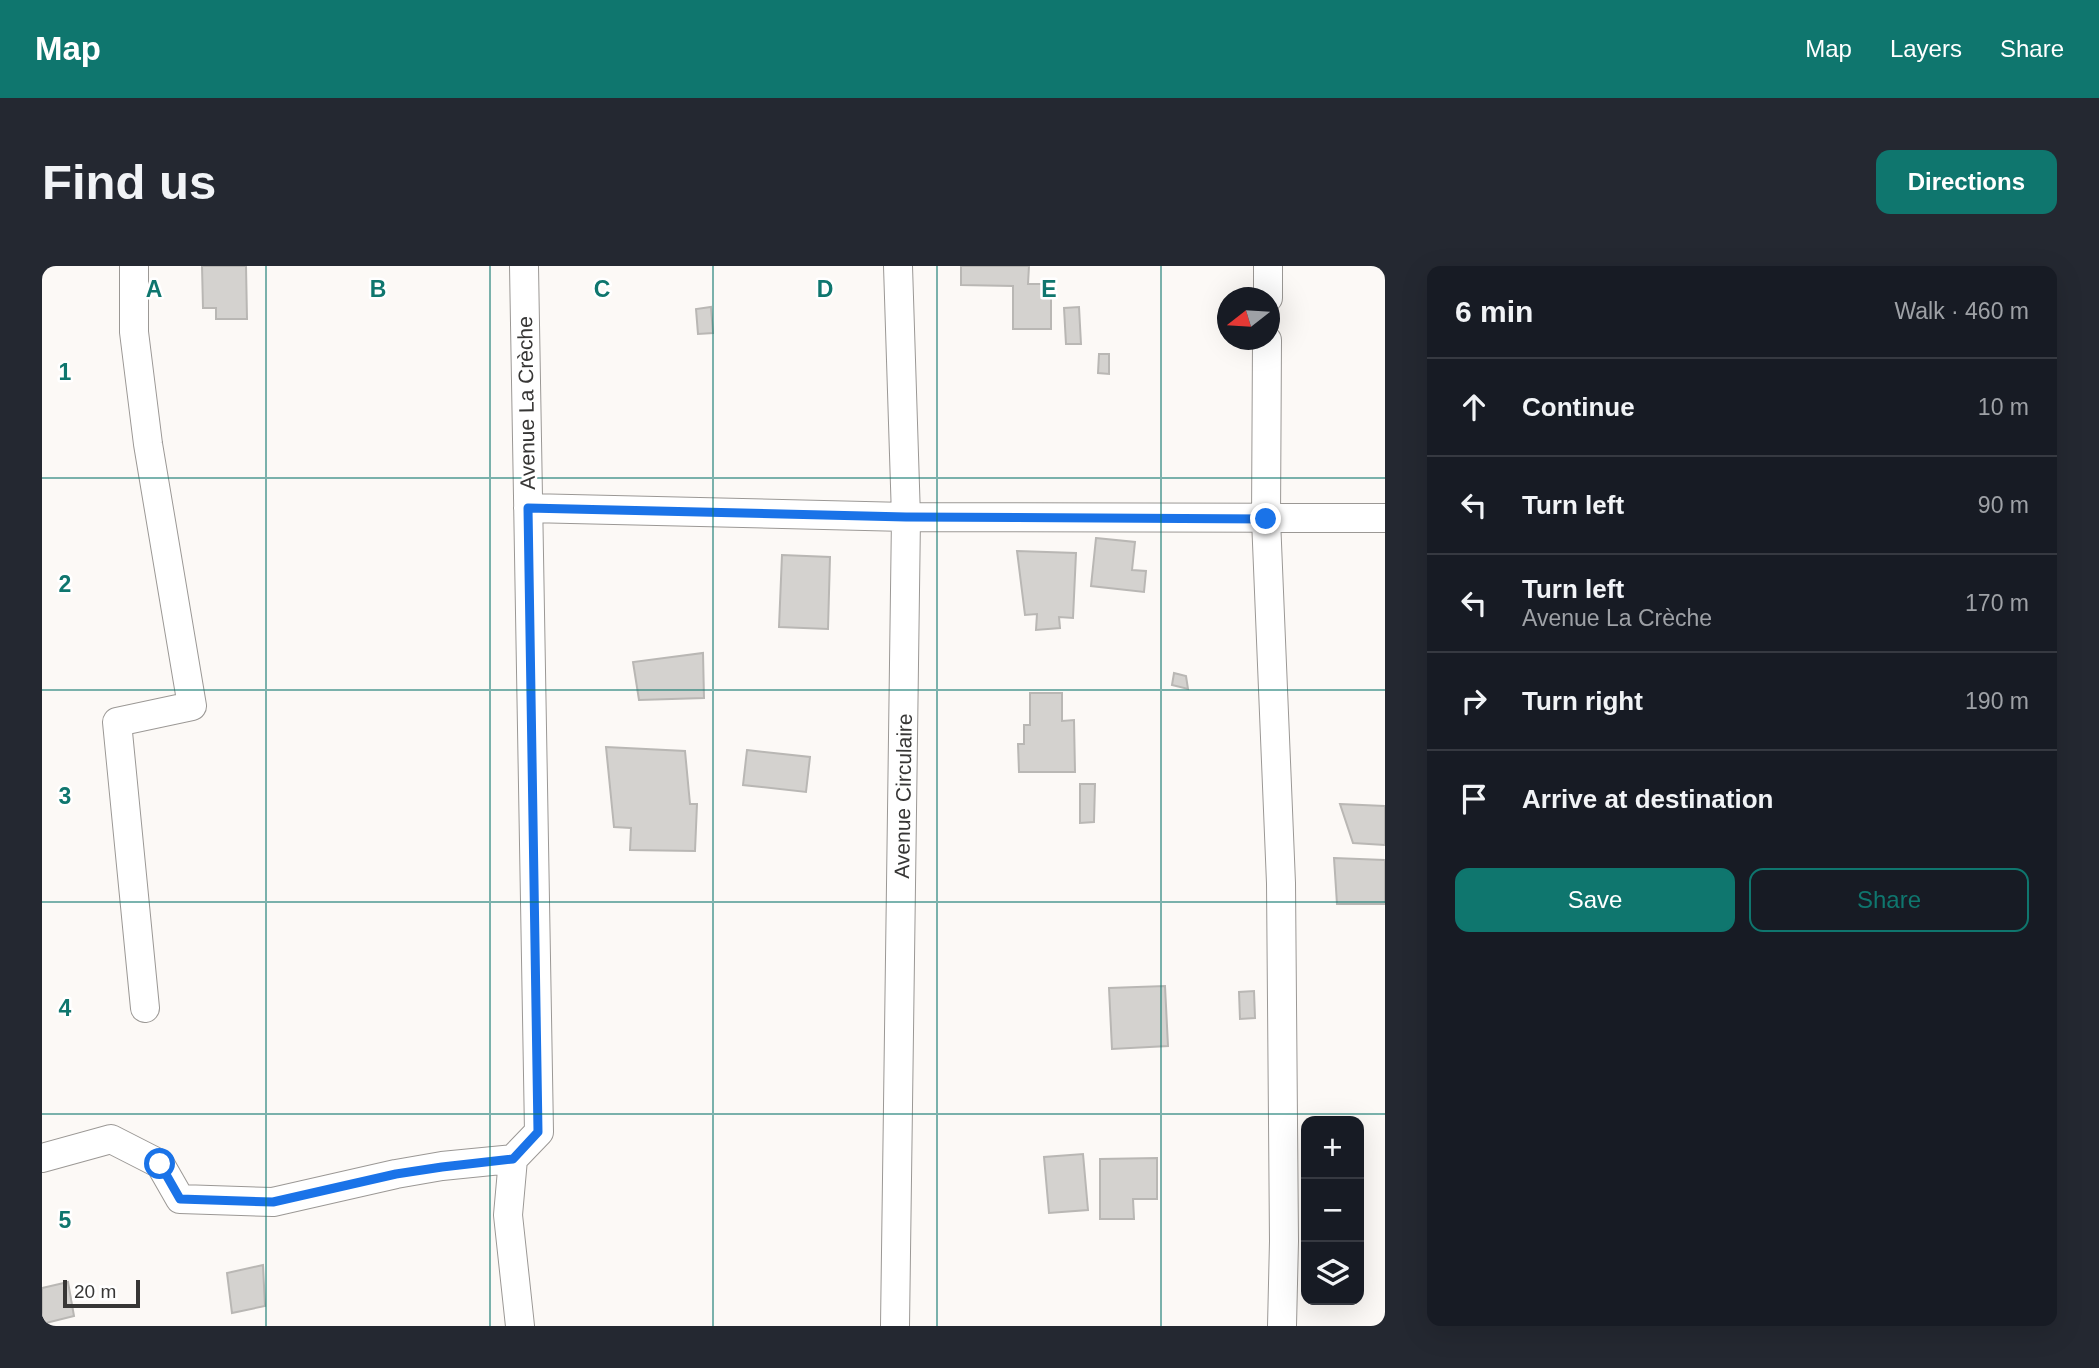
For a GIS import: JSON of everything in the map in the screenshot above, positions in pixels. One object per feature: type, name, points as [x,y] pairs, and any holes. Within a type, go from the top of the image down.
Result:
[{"type":"street","points":[[134,266],[134,332],[148,443],[192,706],[117,722],[145,1009]]},
{"type":"street","name":"Avenue La Crèche","points":[[513,1159],[538,1132],[524,266]]},
{"type":"street","name":"Avenue Circulaire","points":[[895,1326],[906,517],[898,266]]},
{"type":"street","points":[[1268,266],[1268,287]]},
{"type":"street","points":[[1268,350],[1266,519],[1281,883],[1284,1241],[1282,1326]]},
{"type":"street","points":[[528,508],[906,517],[1385,518]]},
{"type":"street","points":[[42,1158],[111,1139],[160,1164],[180,1199],[273,1202],[396,1174],[513,1159],[508,1215],[520,1326]]},
{"type":"building","points":[[202,266],[246,266],[247,319],[216,319],[216,308],[203,308]]},
{"type":"building","points":[[961,266],[1029,266],[1028,284],[1051,284],[1051,329],[1013,329],[1013,286],[961,285]]},
{"type":"building","points":[[711,307],[713,333],[698,334],[696,309]]},
{"type":"building","points":[[1079,307],[1081,344],[1066,344],[1064,308]]},
{"type":"building","points":[[1099,354],[1109,354],[1109,374],[1098,373]]},
{"type":"building","points":[[1096,538],[1135,542],[1132,570],[1146,571],[1144,592],[1091,586]]},
{"type":"building","points":[[1017,551],[1076,553],[1073,618],[1059,617],[1060,628],[1036,630],[1037,614],[1025,615]]},
{"type":"building","points":[[782,555],[830,557],[828,629],[779,627]]},
{"type":"building","points":[[703,653],[704,698],[639,700],[633,662]]},
{"type":"building","points":[[1174,673],[1186,676],[1188,689],[1172,685]]},
{"type":"building","points":[[1030,693],[1062,693],[1062,721],[1074,720],[1075,772],[1019,772],[1018,744],[1024,744],[1024,725],[1030,725]]},
{"type":"building","points":[[606,747],[685,751],[690,804],[697,804],[695,851],[630,850],[631,828],[614,827]]},
{"type":"building","points":[[747,750],[810,757],[806,792],[743,785]]},
{"type":"building","points":[[1080,784],[1095,784],[1094,822],[1080,823]]},
{"type":"building","points":[[1340,804],[1385,806],[1385,845],[1353,843]]},
{"type":"building","points":[[1334,858],[1385,860],[1385,904],[1337,904]]},
{"type":"building","points":[[1165,986],[1168,1046],[1112,1049],[1109,988]]},
{"type":"building","points":[[1254,991],[1255,1018],[1240,1019],[1239,992]]},
{"type":"building","points":[[1083,1154],[1088,1210],[1049,1213],[1044,1157]]},
{"type":"building","points":[[1157,1158],[1157,1199],[1133,1199],[1134,1219],[1100,1219],[1100,1159]]},
{"type":"building","points":[[263,1265],[265,1306],[232,1313],[227,1273]]},
{"type":"building","points":[[68,1282],[74,1316],[42,1324],[42,1288]]},
{"type":"route","points":[[160,1164],[180,1199],[273,1202],[396,1174],[513,1159],[538,1132],[528,508],[906,517],[1266,519]]}]
